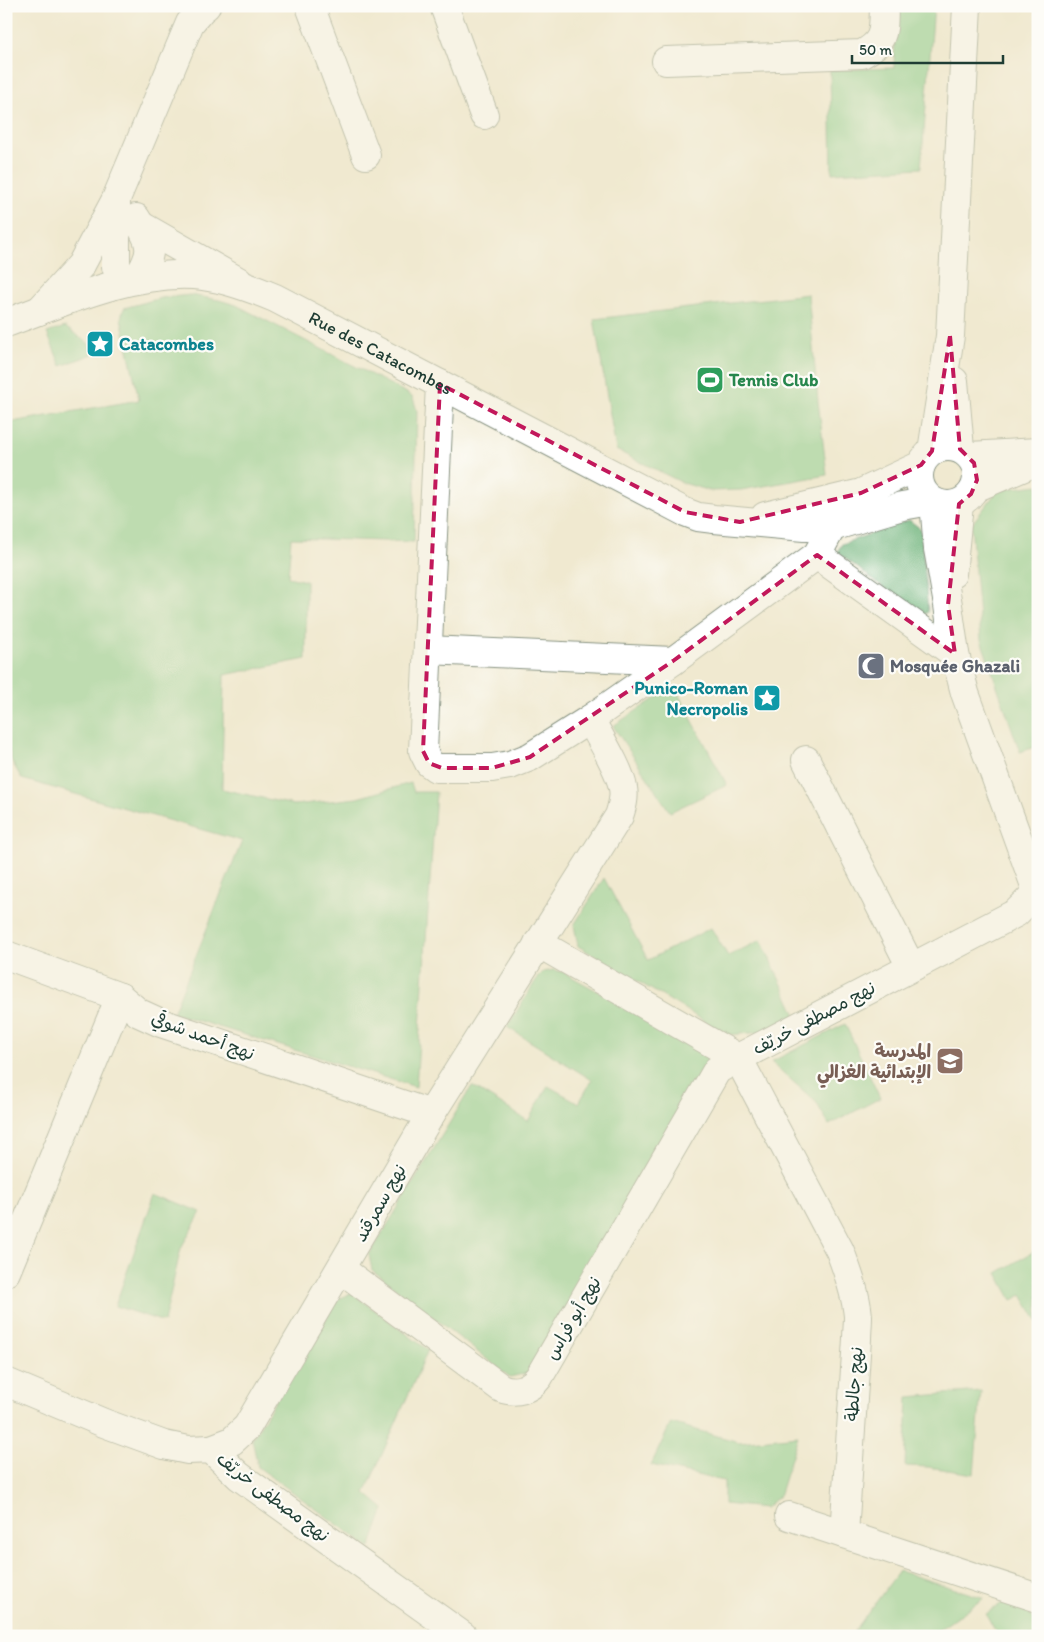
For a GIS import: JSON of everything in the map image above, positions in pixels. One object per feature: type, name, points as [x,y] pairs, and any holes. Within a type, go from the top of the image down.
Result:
[{"type":"street","points":[[39,311],[81,265],[118,194],[190,23],[206,6]]},
{"type":"street","points":[[310,6],[366,155]]},
{"type":"street","points":[[444,6],[484,115]]},
{"type":"street","points":[[666,62],[862,54],[876,45],[881,38],[884,6]]},
{"type":"street","points":[[950,498],[924,494],[919,474],[927,458],[950,336],[967,6]]},
{"type":"street","points":[[118,194],[140,224],[149,242],[150,251],[147,263],[132,280],[120,275],[116,267],[118,194]]},
{"type":"street","points":[[140,224],[248,287]]},
{"type":"street","name":"Rue des Catacombes","points":[[6,323],[68,300],[132,280],[171,275],[195,275],[222,279],[275,298],[685,512],[698,517],[740,522],[829,514]]},
{"type":"street","points":[[950,336],[965,453],[974,463],[977,471],[950,498],[938,549],[955,654],[965,692],[1037,892]]},
{"type":"street","points":[[440,384],[423,752],[431,766],[442,768],[510,766],[530,757],[590,719],[673,662],[817,554],[829,514],[860,493],[927,458],[941,447],[951,447],[965,453],[1038,452]]},
{"type":"street","points":[[829,514],[902,506],[950,498],[1038,460]]},
{"type":"street","points":[[817,554],[955,654]]},
{"type":"street","points":[[428,650],[673,662]]},
{"type":"street","name":"نهج سمرقند","points":[[211,1449],[232,1441],[247,1427],[431,1114],[619,816],[623,803],[623,789],[619,775],[590,719]]},
{"type":"street","points":[[806,760],[911,967]]},
{"type":"street","name":"نهج مصطفى خريّف","points":[[538,943],[738,1058],[1016,913],[1037,892]]},
{"type":"street","name":"نهج أحمد شوقي","points":[[6,954],[120,997],[140,1013],[161,1023],[431,1114]]},
{"type":"street","points":[[6,1272],[120,997]]},
{"type":"street","name":"نهج أبو فراس","points":[[341,1269],[501,1388],[516,1391],[532,1386],[717,1070],[738,1058]]},
{"type":"street","name":"نهج جالطة","points":[[738,1058],[840,1251],[858,1315],[844,1534]]},
{"type":"street","name":"نهج مصطفى خريّف","points":[[6,1382],[104,1423],[164,1445],[188,1450],[211,1449],[239,1476],[460,1635]]},
{"type":"street","points":[[789,1516],[1038,1598]]},
{"type":"highlighted area","points":[[950,336],[960,449],[974,463],[977,480],[971,494],[959,504],[948,605],[955,654],[817,555],[673,661],[530,757],[492,768],[442,768],[429,763],[423,751],[440,384],[685,512],[740,522],[861,493],[921,465],[932,451]]},
{"type":"green space","points":[[896,6],[934,6],[921,168],[832,173],[830,70],[894,68]]},
{"type":"green space","name":"Tennis Club","points":[[808,294],[827,475],[741,490],[711,491],[683,483],[616,450],[594,319]]},
{"type":"green space","points":[[190,295],[236,305],[407,393],[413,398],[417,411],[414,542],[291,538],[288,577],[306,581],[306,659],[224,675],[222,789],[294,805],[357,798],[411,783],[414,792],[436,792],[416,1087],[173,1013],[242,841],[22,779],[12,762],[6,739],[6,423],[139,400],[121,318],[124,308],[161,298]]},
{"type":"green space","points":[[65,327],[88,343],[93,354],[61,366],[47,333]]},
{"type":"green space","points":[[1038,485],[1038,746],[1020,752],[981,640],[971,525],[998,490]]},
{"type":"green space","points":[[909,520],[921,529],[928,612],[921,616],[837,552],[842,544]]},
{"type":"green space","points":[[674,686],[727,785],[670,812],[613,726]]},
{"type":"green space","points":[[604,878],[648,960],[711,928],[728,956],[761,940],[796,1015],[763,1032],[728,1035],[578,946],[574,925]]},
{"type":"green space","points":[[553,970],[563,972],[716,1057],[532,1372],[510,1377],[372,1270],[369,1255],[472,1086],[528,1121],[548,1086],[579,1103],[592,1080],[507,1027],[538,977],[543,972]]},
{"type":"green space","points":[[845,1024],[880,1098],[829,1125],[816,1102],[771,1062]]},
{"type":"green space","points":[[155,1193],[201,1212],[181,1248],[164,1322],[115,1306]]},
{"type":"green space","points":[[1038,1249],[1038,1322],[1022,1295],[1012,1300],[997,1273]]},
{"type":"green space","points":[[352,1293],[428,1350],[365,1493],[384,1509],[370,1548],[258,1467],[252,1439],[338,1299]]},
{"type":"green space","points":[[981,1391],[974,1474],[928,1467],[905,1466],[908,1397]]},
{"type":"green space","points":[[671,1423],[739,1442],[798,1436],[779,1496],[765,1508],[724,1504],[724,1481],[651,1465]]},
{"type":"green space","points":[[899,1571],[984,1598],[930,1636],[851,1636]]},
{"type":"green space","points":[[1002,1603],[1022,1609],[1032,1616],[1038,1636],[998,1636],[986,1614]]},
{"type":"place","name":"Catacombes","points":[[100,344]]},
{"type":"place","name":"Tennis Club","points":[[710,380]]},
{"type":"place","name":"Mosquée Ghazali","points":[[871,666]]},
{"type":"place","name":"Punico-Roman Necropolis","points":[[767,698]]},
{"type":"place","name":"المدرسة الإبتدائية الغزالي","points":[[950,1061]]}]
